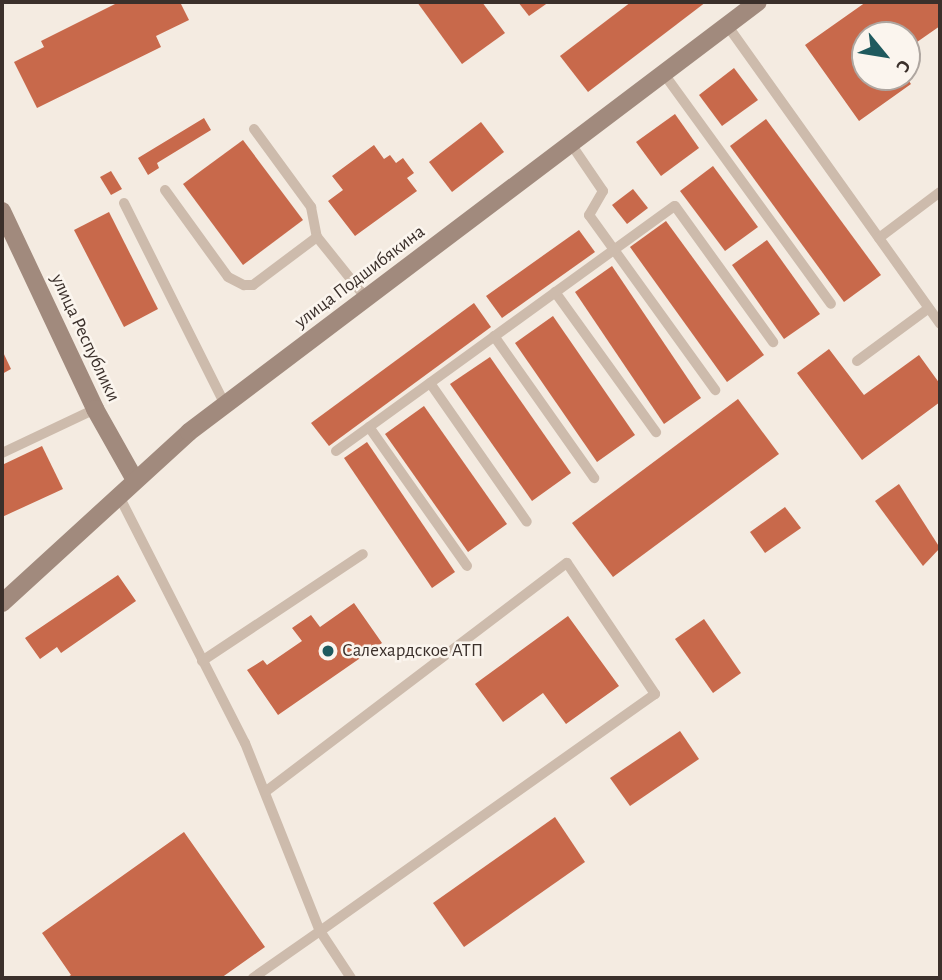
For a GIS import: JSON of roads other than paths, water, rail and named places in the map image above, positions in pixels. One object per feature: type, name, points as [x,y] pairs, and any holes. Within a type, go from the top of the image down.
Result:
[{"type":"main road","name":"улица Подшибякина","points":[[2,603],[135,480],[225,405],[758,2]]},
{"type":"main road","name":"улица Республики","points":[[2,211],[95,409],[135,480]]},
{"type":"lane","points":[[727,26],[940,324]]},
{"type":"lane","points":[[664,74],[831,304]]},
{"type":"lane","points":[[254,129],[311,207],[317,237],[366,298]]},
{"type":"lane","points":[[571,144],[603,191],[589,215],[715,390]]},
{"type":"lane","points":[[164,190],[228,276],[244,285],[253,285],[317,237]]},
{"type":"lane","points":[[879,238],[940,192]]},
{"type":"lane","points":[[124,203],[225,405]]},
{"type":"lane","points":[[336,452],[675,206],[773,342]]},
{"type":"lane","points":[[555,292],[656,432]]},
{"type":"lane","points":[[857,362],[929,308]]},
{"type":"lane","points":[[495,336],[594,478]]},
{"type":"lane","points":[[430,383],[527,522]]},
{"type":"lane","points":[[2,453],[95,409]]},
{"type":"lane","points":[[369,427],[467,566]]},
{"type":"lane","points":[[119,496],[265,792],[320,931],[351,978]]},
{"type":"lane","points":[[202,661],[363,554]]},
{"type":"lane","points":[[253,978],[655,694],[567,563],[265,792]]},
{"type":"place","name":"Салехардское АТП","points":[[328,651]]}]
